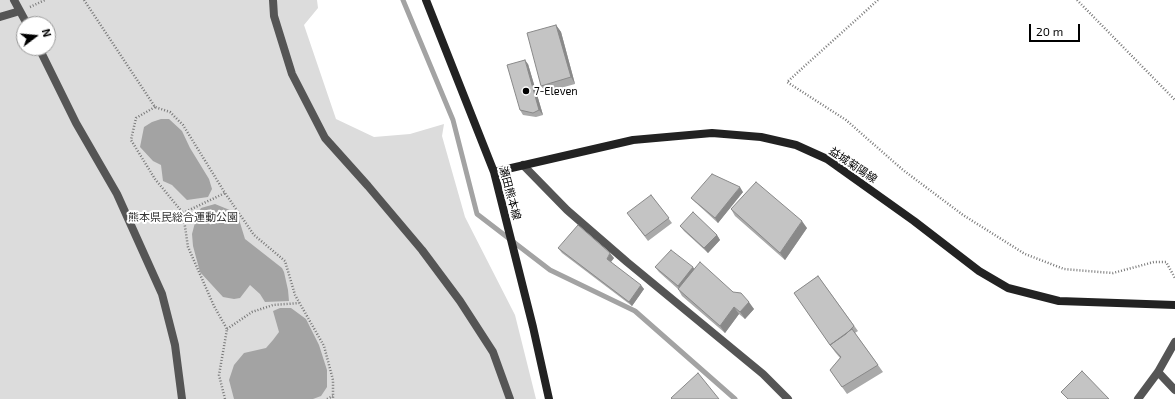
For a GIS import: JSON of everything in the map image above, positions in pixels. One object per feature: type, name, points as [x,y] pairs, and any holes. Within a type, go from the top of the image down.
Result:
[{"type":"main road","name":"瀬田熊本線","points":[[426,0],[494,172],[533,327],[549,399]]},
{"type":"main road","name":"益城菊陽線","points":[[494,172],[633,140],[712,133],[760,137],[796,145],[827,159],[914,221],[979,271],[1008,288],[1059,300],[1175,305]]},
{"type":"street","points":[[14,0],[23,16]]},
{"type":"street","points":[[273,0],[274,16],[292,74],[325,138],[422,250],[460,301],[494,352],[510,399]]},
{"type":"street","points":[[0,17],[20,11]]},
{"type":"street","points":[[44,56],[76,123],[117,194],[162,294],[175,345],[182,399]]},
{"type":"street","points":[[523,165],[573,215],[763,374],[788,399]]},
{"type":"street","points":[[1138,399],[1158,372],[1175,342]]},
{"type":"street","points":[[1158,372],[1175,390]]},
{"type":"path","points":[[84,0],[155,107],[170,112],[183,125],[225,193],[254,235],[285,261],[295,295],[324,346],[333,380],[333,397],[327,399]]},
{"type":"path","points":[[878,0],[787,82],[846,120],[903,170],[962,215],[1024,254],[1064,270],[1113,273],[1154,262],[1166,262],[1175,278]]},
{"type":"path","points":[[1077,0],[1175,100]]},
{"type":"path","points":[[155,107],[136,118],[131,140],[155,179],[183,213],[188,247],[214,306],[227,330],[220,376],[225,399]]},
{"type":"path","points":[[183,213],[225,193]]},
{"type":"path","points":[[227,330],[252,312],[273,304],[300,303]]},
{"type":"green space","name":"熊本県民総合運動公園","points":[[0,0],[317,0],[318,8],[304,25],[336,119],[374,137],[410,134],[444,124],[442,136],[465,217],[515,315],[536,399],[0,399]]},
{"type":"shaded area","points":[[161,119],[169,119],[182,131],[190,148],[209,179],[212,189],[208,197],[187,200],[172,185],[163,181],[161,165],[153,161],[140,147],[144,127]]},
{"type":"shaded area","points":[[215,204],[237,213],[245,239],[282,268],[288,290],[289,301],[265,302],[260,294],[250,285],[240,298],[234,299],[223,297],[200,272],[193,246],[192,234],[197,215],[201,208]]},
{"type":"shaded area","points":[[280,308],[291,308],[306,319],[319,345],[327,370],[327,387],[321,396],[313,399],[234,399],[229,380],[234,365],[244,353],[266,348],[273,340],[279,332],[273,311]]},
{"type":"building","points":[[556,25],[571,77],[541,86],[527,33]]},
{"type":"building","points":[[525,60],[539,110],[533,113],[520,110],[507,65]]},
{"type":"building","points":[[712,174],[740,187],[715,218],[691,198]]},
{"type":"building","points":[[756,182],[802,221],[780,253],[731,209]]},
{"type":"building","points":[[651,195],[669,218],[645,236],[627,213]]},
{"type":"building","points":[[693,212],[717,235],[704,248],[680,226]]},
{"type":"building","points":[[578,225],[610,253],[607,259],[641,285],[629,302],[558,248]]},
{"type":"building","points":[[671,250],[693,267],[678,286],[655,267]]},
{"type":"building","points":[[700,262],[733,292],[741,293],[749,302],[740,312],[734,307],[720,326],[678,289]]},
{"type":"building","points":[[818,276],[854,326],[846,334],[830,345],[794,293]]},
{"type":"building","points":[[852,329],[878,365],[842,387],[830,370],[841,357],[830,345]]},
{"type":"building","points":[[1082,371],[1109,399],[1068,399],[1061,392]]},
{"type":"building","points":[[698,373],[719,399],[671,398]]},
{"type":"waterway","points":[[403,0],[453,120],[477,214],[550,270],[635,311],[735,399]]},
{"type":"place","name":"7-Eleven","points":[[526,91]]}]
